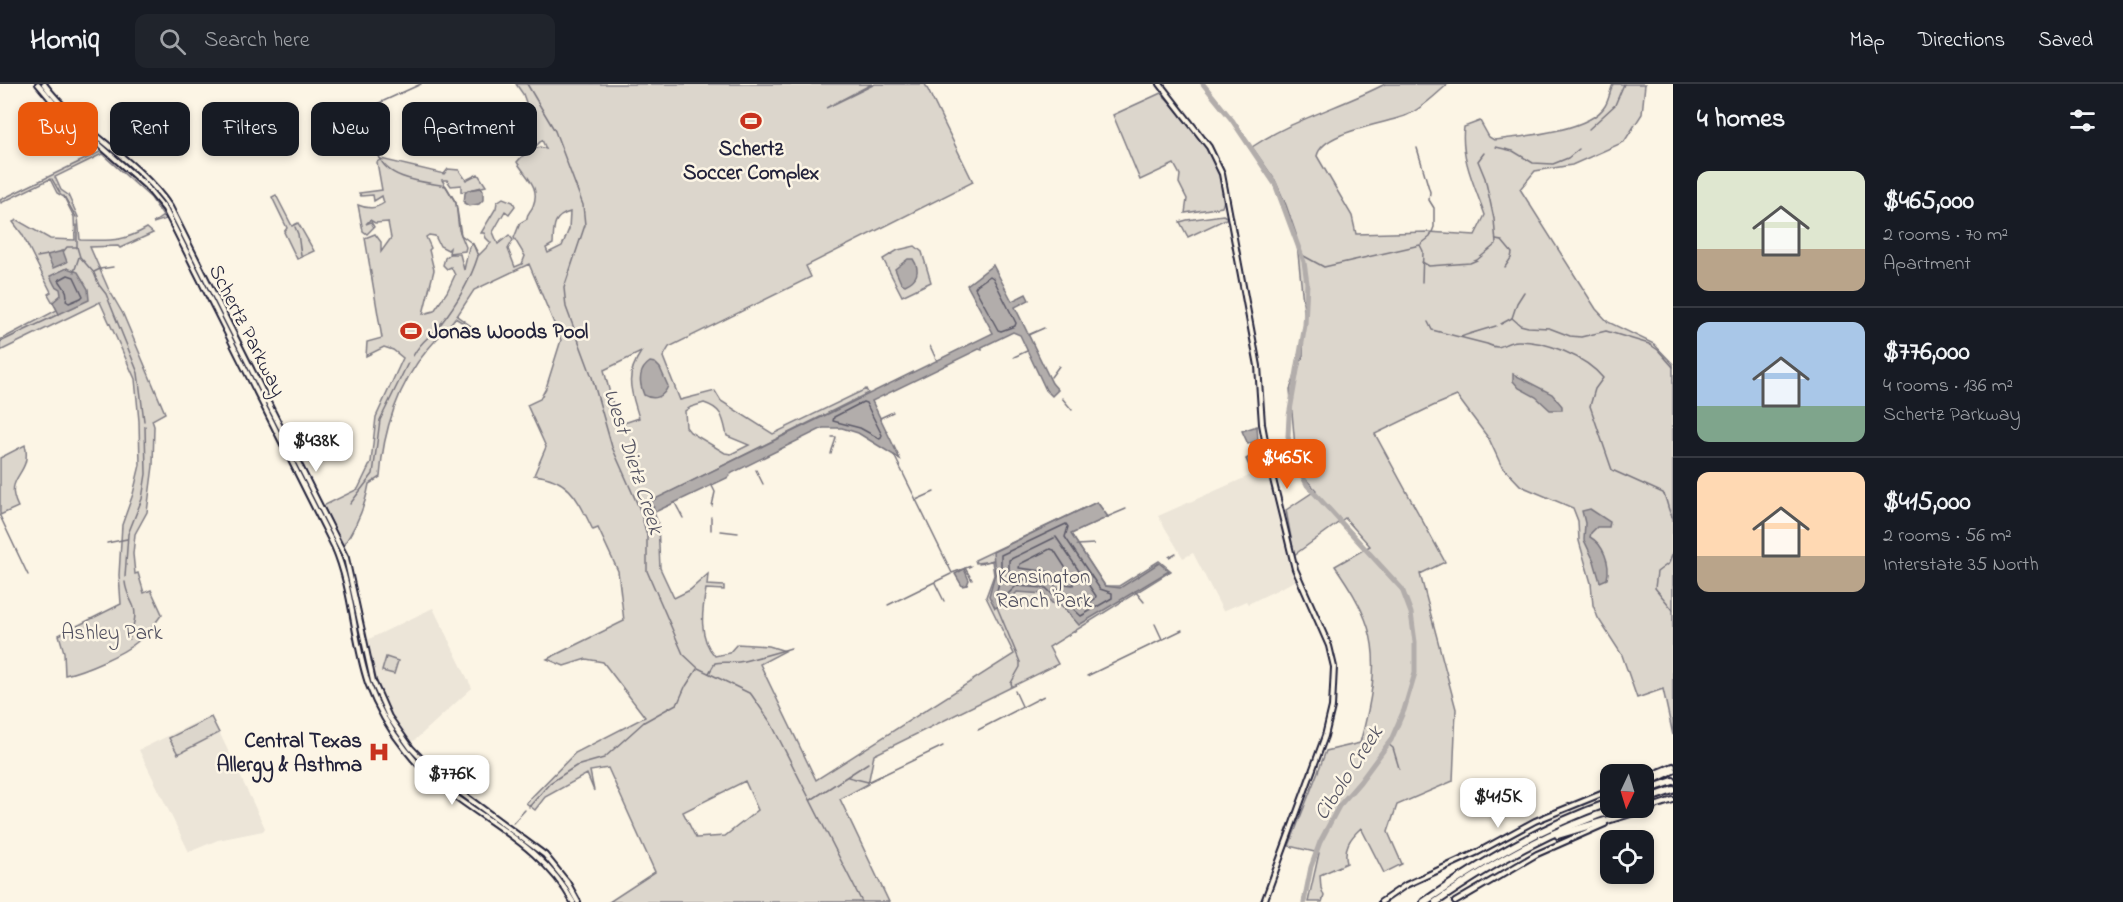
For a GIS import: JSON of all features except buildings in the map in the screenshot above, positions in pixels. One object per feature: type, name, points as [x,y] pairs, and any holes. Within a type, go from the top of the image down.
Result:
[{"type":"highway","points":[[1654,778],[1673,768]]},
{"type":"highway","points":[[1654,788],[1673,781]]},
{"type":"highway","points":[[1654,797],[1673,790]]},
{"type":"highway","points":[[1424,902],[1512,846],[1600,806]]},
{"type":"highway","points":[[1436,902],[1468,880],[1534,842],[1600,814]]},
{"type":"highway","points":[[1534,842],[1614,818]]},
{"type":"main road","name":"Schertz Parkway","points":[[38,84],[58,108],[146,186],[165,209],[334,546],[347,583],[368,682],[392,731],[407,752],[434,779],[541,859],[573,902]]},
{"type":"main road","name":"Schertz Parkway","points":[[44,84],[62,104],[161,194],[175,218],[345,558],[373,681],[397,729],[436,775],[545,855],[567,882],[578,902]]},
{"type":"main road","points":[[1160,84],[1209,147],[1222,174],[1258,366],[1262,424],[1270,467],[1295,569],[1334,661],[1334,688],[1325,736],[1264,902]]},
{"type":"main road","points":[[1654,775],[1673,768]]},
{"type":"main road","points":[[1382,902],[1406,885],[1478,852],[1535,821],[1600,794]]},
{"type":"main road","points":[[1654,806],[1673,800]]},
{"type":"main road","points":[[1455,902],[1515,866],[1558,844],[1622,818]]},
{"type":"shaded area","points":[[1267,468],[1295,581],[1248,604],[1246,601],[1223,611],[1193,553],[1183,558],[1158,516]]},
{"type":"shaded area","points":[[433,608],[472,688],[414,741],[410,742],[396,723],[384,699],[373,668],[367,640]]},
{"type":"shaded area","points":[[211,715],[265,828],[263,831],[218,840],[189,852],[139,750]]},
{"type":"green space","name":"Kensington Ranch Park","points":[[516,84],[872,84],[826,108],[875,84],[925,84],[973,182],[806,266],[811,277],[669,347],[663,357],[680,400],[715,391],[721,401],[773,434],[866,389],[868,393],[650,502],[658,523],[660,568],[674,598],[690,590],[708,574],[707,585],[724,586],[724,590],[706,589],[703,606],[704,633],[715,656],[729,653],[737,644],[769,646],[785,651],[760,664],[816,780],[1014,654],[986,597],[994,575],[992,561],[976,563],[975,560],[1097,502],[1108,517],[1071,534],[1105,586],[1119,586],[1159,561],[1171,571],[1049,647],[1058,664],[874,755],[868,784],[840,799],[889,902],[609,902],[655,872],[608,768],[590,771],[594,791],[587,774],[545,797],[535,810],[526,803],[575,753],[645,717],[603,662],[586,659],[564,666],[547,659],[624,621],[618,571],[598,528],[593,530],[583,509],[565,486],[547,477],[534,475],[546,447],[527,405],[540,399],[546,388],[561,340],[529,264],[474,290],[457,316],[471,326],[455,318],[417,363],[394,409],[385,443],[380,477],[369,484],[359,517],[343,546],[323,506],[358,489],[371,462],[376,417],[403,358],[393,350],[384,347],[366,356],[367,342],[382,338],[365,238],[375,234],[381,242],[381,252],[391,238],[388,222],[375,223],[370,220],[366,224],[371,222],[374,227],[367,234],[363,231],[358,205],[371,208],[384,203],[382,196],[374,201],[373,195],[361,196],[359,193],[382,190],[377,162],[381,159],[444,174],[448,169],[459,170],[466,180],[478,174],[486,186],[461,192],[461,185],[451,186],[447,180],[442,180],[456,203],[459,230],[466,247],[465,251],[449,253],[450,248],[448,250],[440,246],[435,236],[426,237],[431,248],[429,250],[434,270],[423,314],[434,311],[455,275],[451,267],[447,269],[443,265],[445,258],[450,254],[460,254],[464,270],[469,247],[473,244],[479,255],[491,243],[484,233],[481,233],[496,208],[497,202],[503,198],[513,202],[515,206],[509,214],[505,211],[493,232],[498,244],[509,235],[513,240],[508,249],[515,267],[522,264],[525,256],[514,238],[520,223],[527,219],[533,206],[535,193],[531,182],[517,162],[523,156],[537,156],[537,148],[546,149],[542,140],[537,145],[537,102],[526,102]],"holes":[[[570,212],[569,229],[562,246],[548,253],[546,248],[553,244],[557,220]],[[641,352],[632,369],[631,377],[632,392],[639,418],[618,425],[604,370]],[[704,403],[719,412],[727,436],[749,445],[731,454],[725,453],[690,432],[686,427],[685,411]],[[745,781],[758,810],[725,836],[696,838],[683,812]]]},
{"type":"green space","points":[[1385,84],[1448,84],[1413,112],[1342,134],[1321,147],[1317,156],[1352,216],[1356,234],[1428,232],[1475,235],[1485,215],[1466,161],[1464,127],[1480,121],[1489,137],[1494,140],[1554,131],[1570,127],[1597,115],[1605,106],[1613,84],[1645,84],[1642,114],[1624,142],[1572,165],[1535,171],[1520,189],[1596,309],[1608,322],[1654,344],[1673,364],[1673,735],[1663,689],[1637,698],[1622,655],[1598,618],[1579,541],[1578,521],[1573,508],[1521,486],[1501,465],[1489,439],[1457,396],[1433,406],[1375,434],[1445,562],[1420,574],[1456,709],[1453,781],[1397,805],[1388,832],[1402,864],[1384,873],[1361,828],[1348,844],[1347,863],[1320,875],[1324,896],[1322,902],[1308,902],[1319,853],[1289,846],[1326,751],[1360,743],[1372,685],[1372,641],[1368,627],[1358,603],[1335,566],[1370,546],[1345,518],[1294,555],[1286,510],[1316,490],[1297,470],[1290,389],[1303,356],[1304,312],[1296,234],[1275,180],[1252,147],[1300,121]]},
{"type":"green space","points":[[1161,93],[1191,127],[1216,162],[1224,191],[1222,207],[1185,213],[1187,199],[1179,183],[1180,175],[1174,164],[1140,180],[1113,115]]},
{"type":"green space","points":[[102,151],[129,174],[146,191],[160,209],[166,219],[153,223],[163,216],[151,198],[102,154],[98,156],[98,153]]},
{"type":"green space","name":"Ashley Park","points":[[92,156],[98,156],[55,177],[61,190],[68,195],[78,217],[80,240],[122,238],[147,228],[153,233],[120,248],[118,246],[90,247],[108,288],[123,314],[165,413],[152,420],[154,426],[153,466],[147,512],[135,534],[133,554],[135,574],[138,573],[144,593],[151,590],[162,614],[141,639],[131,647],[103,662],[65,675],[64,652],[59,635],[121,604],[119,575],[122,525],[140,465],[135,379],[100,302],[0,351],[0,340],[57,310],[48,294],[51,292],[22,234],[13,222],[17,220],[50,239],[75,240],[74,217],[64,197],[57,193],[50,179],[1,203],[0,200]]},
{"type":"green space","points":[[276,195],[292,226],[298,223],[314,251],[297,259],[284,232],[287,228],[272,197]]},
{"type":"green space","points":[[1223,215],[1228,218],[1188,237],[1180,222],[1187,220]]},
{"type":"green space","points":[[915,246],[922,252],[931,282],[902,296],[883,259],[898,250]]},
{"type":"green space","points":[[25,445],[25,463],[13,488],[18,507],[0,515],[0,458]]},
{"type":"green space","points":[[386,657],[398,661],[394,674],[382,671]]},
{"type":"green space","points":[[211,717],[219,733],[178,754],[169,738]]},
{"type":"water","points":[[481,188],[483,200],[479,204],[469,206],[464,203],[465,193],[468,190]]},
{"type":"water","points":[[63,251],[67,262],[53,268],[47,255]]},
{"type":"water","points":[[908,259],[913,259],[917,271],[915,278],[905,285],[901,283],[895,269]]},
{"type":"water","points":[[993,265],[1012,301],[1026,294],[1029,300],[1015,307],[1052,383],[1058,390],[1052,396],[1046,390],[1020,335],[1013,332],[982,347],[982,350],[979,349],[872,401],[900,459],[858,433],[842,428],[823,428],[655,512],[649,502],[993,333],[967,285]]},
{"type":"water","points":[[67,268],[78,272],[88,289],[89,300],[59,314],[53,302],[61,295],[60,289],[55,286],[50,276]]},
{"type":"water","points":[[650,362],[660,368],[668,386],[664,393],[655,398],[644,395],[641,386],[643,369]]},
{"type":"water","points":[[1513,374],[1552,394],[1562,406],[1562,410],[1550,410],[1536,397],[1519,388],[1513,381]]},
{"type":"water","points":[[1257,426],[1258,440],[1248,444],[1242,431]]},
{"type":"water","points":[[1257,452],[1262,452],[1264,465],[1251,470],[1246,459]]},
{"type":"water","points":[[1097,502],[1108,517],[1071,534],[1105,586],[1120,588],[1159,563],[1169,571],[1079,625],[1062,606],[1052,603],[1044,594],[1017,592],[1009,601],[995,608],[989,596],[995,574],[993,552]]},
{"type":"water","points":[[1590,509],[1610,522],[1609,527],[1597,527],[1590,537],[1599,544],[1607,561],[1607,579],[1600,582],[1594,561],[1584,540],[1585,523],[1582,511]]},
{"type":"water","points":[[964,569],[969,580],[967,585],[962,586],[955,574]]},
{"type":"waterway","points":[[381,102],[421,84]]},
{"type":"waterway","name":"West Dietz Creek","points":[[527,84],[555,131],[583,205],[585,225],[564,288],[566,307],[592,377],[612,447],[640,510],[647,535],[647,571],[683,654],[698,668],[751,694],[771,723],[862,902]]},
{"type":"waterway","name":"Cibolo Creek","points":[[1203,84],[1232,120],[1275,184],[1304,262],[1307,283],[1305,325],[1289,416],[1288,436],[1292,455],[1307,485],[1402,589],[1411,613],[1415,642],[1415,673],[1404,710],[1391,740],[1339,806],[1320,842],[1311,867],[1304,902]]},
{"type":"waterway","points":[[1589,129],[1615,105],[1624,84]]},
{"type":"waterway","points":[[1496,147],[1513,151],[1533,163],[1553,164],[1568,158],[1579,149]]},
{"type":"waterway","points":[[1417,148],[1430,192],[1429,200],[1434,208],[1434,227],[1430,237],[1421,244]]},
{"type":"waterway","points":[[1422,262],[1429,266],[1470,263],[1496,244],[1494,219],[1485,178],[1478,161],[1484,153]]},
{"type":"waterway","points":[[379,156],[383,164],[398,175],[446,186],[456,203],[461,235],[473,244],[478,256],[471,275],[457,300],[440,325],[413,356]]},
{"type":"waterway","points":[[52,179],[60,193]]},
{"type":"waterway","points":[[64,196],[76,217]]},
{"type":"waterway","points":[[77,225],[77,247],[80,257],[94,273],[106,294],[138,373],[144,421]]},
{"type":"waterway","points":[[295,227],[301,255]]},
{"type":"waterway","points":[[1496,240],[1502,241],[1512,253],[1505,267]]},
{"type":"waterway","points":[[1302,255],[1324,267],[1420,245],[1423,251],[1422,282]]},
{"type":"waterway","points":[[63,252],[67,247],[77,247]]},
{"type":"waterway","points":[[37,257],[48,255]]},
{"type":"waterway","points":[[74,272],[79,257]]},
{"type":"waterway","points":[[94,272],[113,267]]},
{"type":"waterway","points":[[1512,318],[1524,292]]},
{"type":"waterway","points":[[0,342],[59,314]]},
{"type":"waterway","points":[[1501,324],[1512,318],[1520,325],[1549,328],[1570,336],[1581,337],[1606,331],[1649,344],[1658,350],[1673,367]]},
{"type":"waterway","points":[[1428,322],[1432,330],[1496,347],[1518,341],[1552,347],[1576,357],[1595,370],[1603,378],[1595,389],[1590,406],[1612,470],[1663,493],[1673,518]]},
{"type":"waterway","points":[[1461,337],[1496,326]]},
{"type":"waterway","points":[[1028,335],[1044,328]]},
{"type":"waterway","points":[[930,346],[937,361]]},
{"type":"waterway","points":[[1014,357],[1027,351]]},
{"type":"waterway","points":[[350,504],[373,474],[380,420],[408,363]]},
{"type":"waterway","points":[[1051,377],[1059,366]]},
{"type":"waterway","points":[[1062,398],[1072,410]]},
{"type":"waterway","points":[[880,418],[893,412]]},
{"type":"waterway","points":[[125,577],[128,534],[142,499],[146,474],[145,426]]},
{"type":"waterway","points":[[831,454],[836,437],[832,437]]},
{"type":"waterway","points":[[894,455],[952,573],[971,566]]},
{"type":"waterway","points":[[756,470],[763,484]]},
{"type":"waterway","points":[[711,484],[715,492],[712,506]]},
{"type":"waterway","points":[[916,500],[934,492]]},
{"type":"waterway","points":[[675,503],[683,518]]},
{"type":"waterway","points":[[641,511],[654,507]]},
{"type":"waterway","points":[[1107,517],[1126,509]]},
{"type":"waterway","points":[[0,516],[28,575]]},
{"type":"waterway","points":[[711,517],[711,530]]},
{"type":"waterway","points":[[721,531],[738,533]]},
{"type":"waterway","points":[[107,543],[127,539]]},
{"type":"waterway","points":[[1077,545],[1094,544]]},
{"type":"waterway","points":[[1169,557],[1176,553]]},
{"type":"waterway","points":[[1673,553],[1669,563],[1657,572],[1655,588],[1673,610]]},
{"type":"waterway","points":[[979,564],[993,560]]},
{"type":"waterway","points":[[965,568],[972,580]]},
{"type":"waterway","points":[[888,605],[951,574]]},
{"type":"waterway","points":[[125,582],[135,613],[129,639]]},
{"type":"waterway","points":[[935,583],[944,601]]},
{"type":"waterway","points":[[1135,591],[1144,602]]},
{"type":"waterway","points":[[997,607],[1020,662],[1020,667],[1011,683],[1012,686]]},
{"type":"waterway","points":[[1155,624],[1162,639]]},
{"type":"waterway","points":[[1087,676],[1182,630]]},
{"type":"waterway","points":[[709,673],[715,663],[740,662],[791,648]]},
{"type":"waterway","points":[[686,686],[697,669]]},
{"type":"waterway","points":[[529,807],[550,783],[576,766],[604,758],[644,722],[678,703],[685,687]]},
{"type":"waterway","points":[[1015,691],[1022,706]]},
{"type":"waterway","points":[[978,730],[1044,696]]},
{"type":"waterway","points":[[1388,744],[1393,748],[1399,768]]},
{"type":"waterway","points":[[848,777],[868,782],[943,746]]},
{"type":"waterway","points":[[811,800],[868,763]]},
{"type":"waterway","points":[[513,823],[525,810]]},
{"type":"place","name":"Schertz Soccer Complex","points":[[751,121]]},
{"type":"place","name":"Jonas Woods Pool","points":[[411,331]]},
{"type":"place","name":"Central Texas Allergy & Asthma","points":[[379,752]]}]
